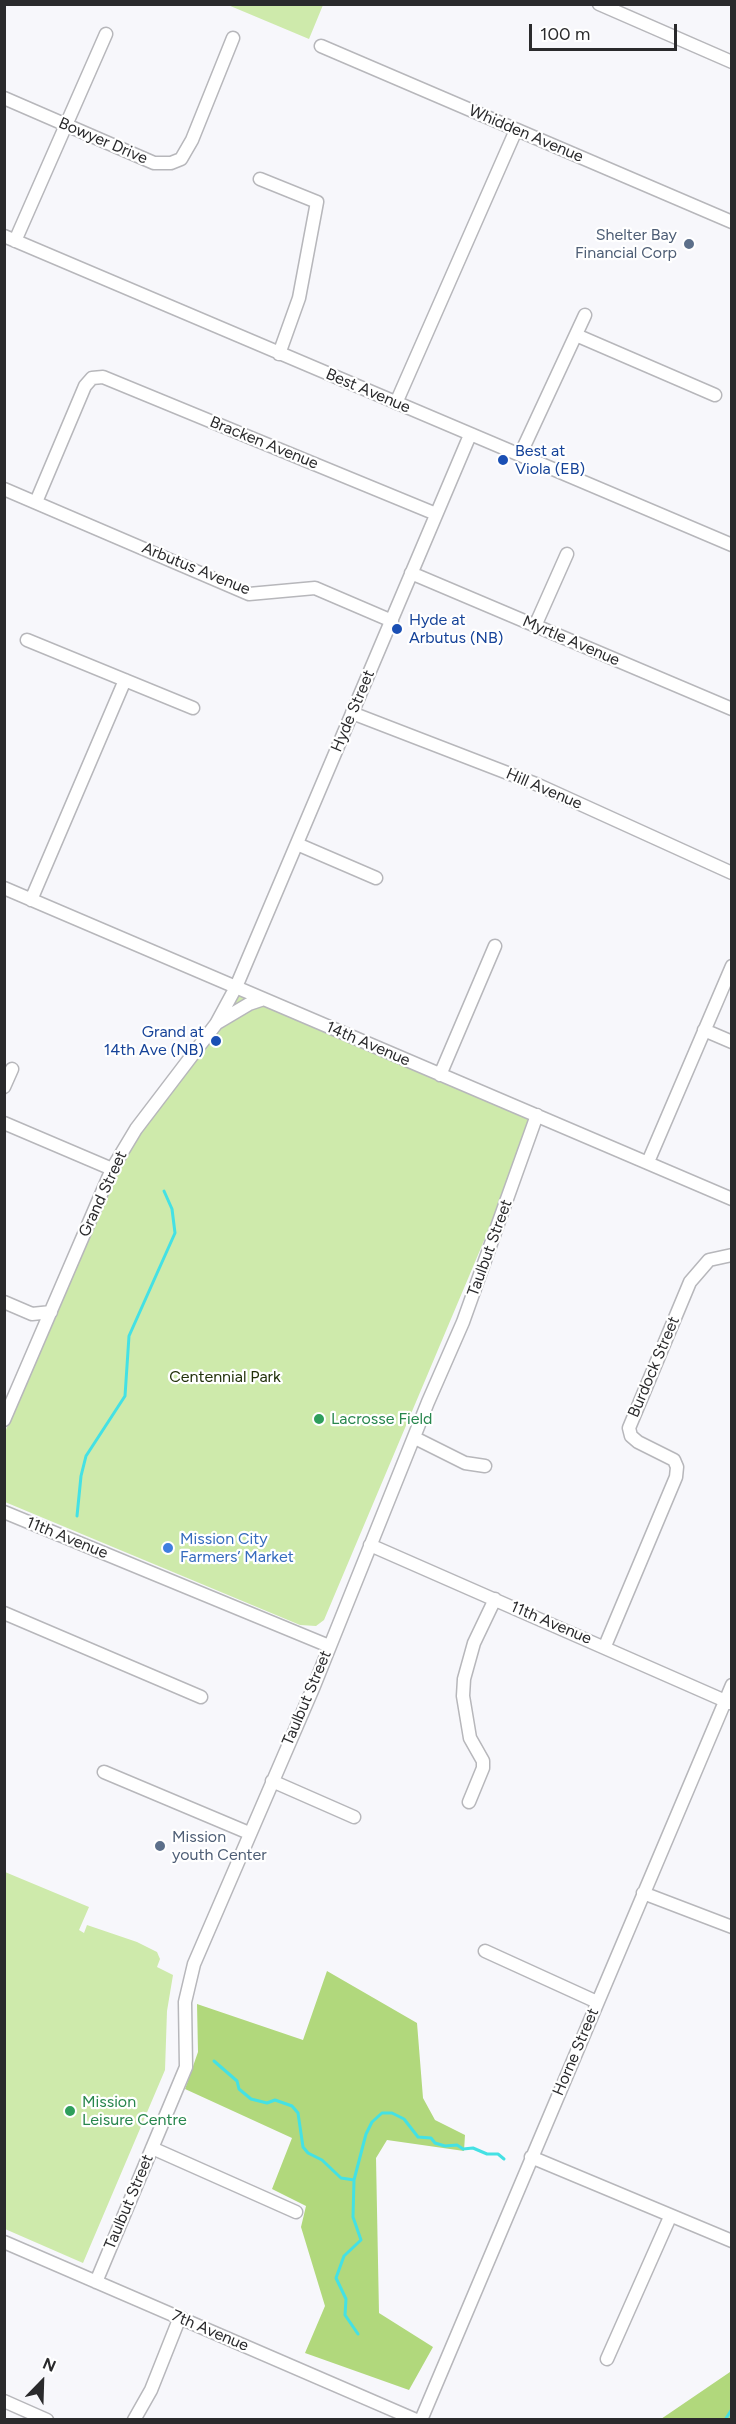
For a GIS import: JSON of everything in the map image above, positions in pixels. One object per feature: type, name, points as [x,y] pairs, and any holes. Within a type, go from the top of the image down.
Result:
[{"type":"street","points":[[599,4],[732,62]]},
{"type":"street","points":[[10,239],[68,126],[106,34]]},
{"type":"street","name":"Bowyer Drive","points":[[4,98],[154,163],[171,163],[181,159],[192,140],[232,38]]},
{"type":"street","name":"Whidden Avenue","points":[[321,46],[732,222]]},
{"type":"street","points":[[396,403],[516,130]]},
{"type":"street","points":[[260,179],[317,202],[299,298],[279,354]]},
{"type":"street","name":"Best Avenue","points":[[10,239],[732,545]]},
{"type":"street","points":[[520,455],[585,315]]},
{"type":"street","points":[[576,335],[715,395]]},
{"type":"street","name":"Bracken Avenue","points":[[36,502],[85,386],[92,378],[103,377],[436,514]]},
{"type":"street","name":"Hyde Street","points":[[236,987],[470,435]]},
{"type":"street","name":"Arbutus Avenue","points":[[4,489],[249,594],[315,588],[392,621]]},
{"type":"street","points":[[535,626],[567,554]]},
{"type":"street","name":"Myrtle Avenue","points":[[411,573],[732,709]]},
{"type":"street","points":[[27,640],[193,708]]},
{"type":"street","points":[[31,900],[125,680]]},
{"type":"street","name":"Hill Avenue","points":[[352,713],[536,784],[732,873]]},
{"type":"street","points":[[297,844],[376,878]]},
{"type":"street","name":"14th Avenue","points":[[4,888],[732,1199]]},
{"type":"street","points":[[440,1075],[495,946]]},
{"type":"street","points":[[648,1162],[732,966]]},
{"type":"street","name":"Grand Street","points":[[4,1420],[112,1169],[136,1130],[216,1024],[236,987]]},
{"type":"street","points":[[216,1024],[249,1004],[264,999]]},
{"type":"street","points":[[704,1030],[732,1042]]},
{"type":"street","points":[[4,1087],[12,1069]]},
{"type":"street","name":"Taulbut Street","points":[[96,2282],[186,2067],[185,2002],[194,1964],[463,1322],[537,1115]]},
{"type":"street","points":[[4,1122],[112,1169]]},
{"type":"street","name":"Burdock Street","points":[[605,1646],[676,1477],[677,1467],[674,1460],[638,1442],[631,1436],[628,1428],[690,1282],[709,1260],[732,1256]]},
{"type":"street","points":[[4,1302],[32,1314],[51,1312]]},
{"type":"street","points":[[416,1438],[465,1463],[485,1466]]},
{"type":"street","name":"11th Avenue","points":[[4,1512],[328,1646]]},
{"type":"street","name":"11th Avenue","points":[[370,1545],[605,1646],[728,1702]]},
{"type":"street","points":[[469,1802],[483,1768],[483,1761],[470,1738],[464,1679],[474,1643],[495,1599]]},
{"type":"street","points":[[4,1613],[201,1698]]},
{"type":"street","name":"Horne Street","points":[[421,2420],[643,1893],[728,1702],[732,1685]]},
{"type":"street","points":[[104,1772],[249,1833]]},
{"type":"street","points":[[272,1781],[354,1816]]},
{"type":"street","points":[[643,1893],[732,1927]]},
{"type":"street","points":[[485,1951],[597,2002]]},
{"type":"street","points":[[152,2148],[296,2212]]},
{"type":"street","points":[[531,2157],[732,2241]]},
{"type":"street","points":[[607,2359],[670,2217]]},
{"type":"street","name":"7th Avenue","points":[[4,2242],[416,2420]]},
{"type":"street","points":[[134,2420],[151,2390],[180,2317]]},
{"type":"street","points":[[4,2401],[47,2420]]},
{"type":"green space","points":[[228,5],[323,5],[309,39]]},
{"type":"green space","name":"Centennial Park","points":[[236,987],[537,1115],[324,1620],[316,1626],[300,1625],[5,1502],[4,1435],[51,1312],[112,1169]]},
{"type":"green space","points":[[5,1872],[89,1907],[79,1930],[84,1933],[87,1925],[137,1942],[157,1952],[160,1959],[157,1967],[173,1975],[167,2011],[165,2070],[83,2263],[5,2229]]},
{"type":"green space","points":[[327,1971],[417,2023],[423,2098],[435,2120],[465,2135],[464,2151],[387,2140],[376,2158],[379,2313],[433,2347],[409,2390],[305,2353],[325,2306],[301,2227],[306,2206],[272,2189],[292,2138],[185,2089],[198,2052],[197,2004],[303,2040]]},
{"type":"green space","points":[[731,2370],[731,2419],[661,2419],[730,2372]]},
{"type":"waterway","points":[[77,1516],[81,1476],[86,1456],[125,1396],[129,1336],[175,1233],[172,1209],[164,1191]]},
{"type":"waterway","points":[[214,2061],[237,2081],[239,2089],[251,2099],[267,2103],[275,2100],[292,2106],[298,2113],[303,2147],[308,2153],[322,2160],[341,2178],[354,2180],[353,2217],[361,2240],[344,2256],[336,2278],[346,2299],[345,2315],[358,2334]]},
{"type":"waterway","points":[[354,2180],[366,2134],[372,2122],[382,2113],[392,2113],[404,2119],[418,2137],[431,2138],[435,2143],[445,2146],[457,2145],[463,2149],[473,2148],[487,2154],[498,2154],[504,2159]]},
{"type":"waterway","points":[[725,2420],[732,2409]]},
{"type":"place","name":"Shelter Bay Financial Corp","points":[[689,244]]},
{"type":"place","name":"Best at Viola (EB)","points":[[503,460]]},
{"type":"place","name":"Hyde at Arbutus (NB)","points":[[397,629]]},
{"type":"place","name":"Grand at 14th Ave (NB)","points":[[216,1041]]},
{"type":"place","name":"Lacrosse Field","points":[[319,1419]]},
{"type":"place","name":"Mission City Farmers’ Market","points":[[168,1548]]},
{"type":"place","name":"Mission youth Center","points":[[160,1846]]},
{"type":"place","name":"Mission Leisure Centre","points":[[70,2111]]}]
